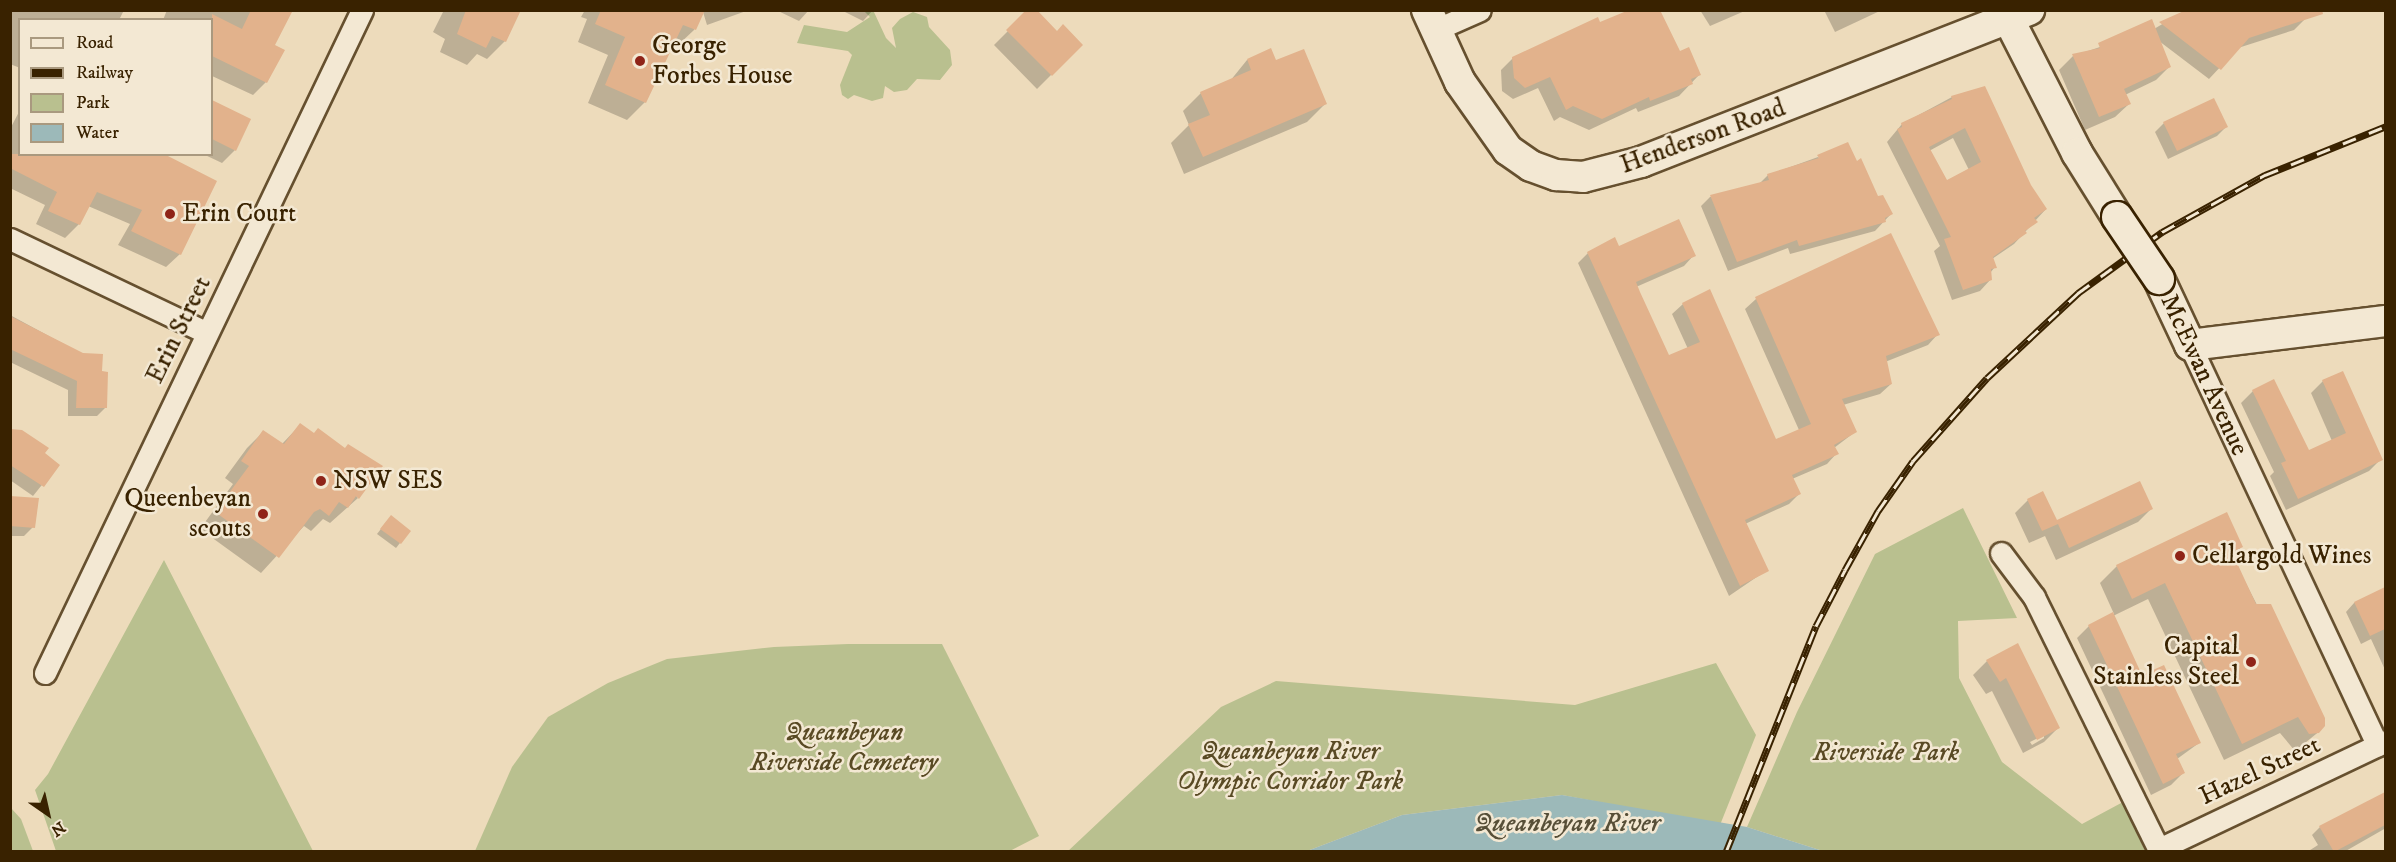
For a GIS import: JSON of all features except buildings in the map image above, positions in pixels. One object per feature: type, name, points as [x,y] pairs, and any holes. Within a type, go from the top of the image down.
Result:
[{"type":"street","name":"Erin Street","points":[[45,673],[362,10]]},
{"type":"street","points":[[1431,20],[1480,10]]},
{"type":"street","name":"Henderson Road","points":[[1431,20],[1477,110],[1508,150],[1531,166],[1556,175],[1583,177],[1650,159],[2018,14]]},
{"type":"street","name":"McEwan Avenue","points":[[2018,14],[2077,153],[2159,279],[2381,743]]},
{"type":"street","points":[[10,239],[207,333]]},
{"type":"street","points":[[2190,345],[2385,321]]},
{"type":"street","points":[[2001,553],[2034,597],[2159,850]]},
{"type":"street","name":"Hazel Street","points":[[2159,850],[2381,743]]},
{"type":"green space","points":[[873,10],[886,38],[896,48],[892,28],[900,19],[913,12],[927,17],[929,27],[950,50],[952,65],[940,80],[917,79],[907,90],[894,92],[885,86],[883,98],[872,101],[854,95],[848,99],[842,95],[840,85],[852,55],[848,51],[797,43],[804,25],[847,32],[870,17],[864,11]]},
{"type":"green space","name":"Riverside Park","points":[[1963,508],[2017,618],[1958,621],[1959,678],[2002,762],[2082,824],[2123,802],[2145,851],[1823,851],[1747,827],[1797,712],[1875,554]]},
{"type":"green space","points":[[164,560],[313,851],[56,851],[35,790],[48,774]]},
{"type":"green space","name":"Queanbeyan Riverside Cemetery","points":[[942,644],[1039,836],[1008,852],[475,851],[512,767],[548,717],[608,683],[667,659],[774,647]]},
{"type":"green space","name":"Queanbeyan River Olympic Corridor Park","points":[[1716,663],[1756,735],[1720,825],[1562,795],[1402,815],[1307,851],[1067,852],[1221,707],[1276,681],[1575,705]]},
{"type":"green space","points":[[11,808],[21,819],[33,851],[11,851]]},
{"type":"water","name":"Queanbeyan River","points":[[1562,795],[1747,827],[1823,851],[1307,851],[1402,815]]},
{"type":"railway","points":[[1726,852],[1816,626],[1845,570],[1878,511],[1913,461],[1987,378],[2078,293],[2162,232],[2265,175],[2386,126]]},
{"type":"place","name":"George Forbes House","points":[[640,61]]},
{"type":"place","name":"Erin Court","points":[[170,214]]},
{"type":"place","name":"NSW SES","points":[[321,481]]},
{"type":"place","name":"Queenbeyan scouts","points":[[263,514]]},
{"type":"place","name":"Cellargold Wines","points":[[2180,556]]},
{"type":"place","name":"Capital Stainless Steel","points":[[2251,662]]}]
